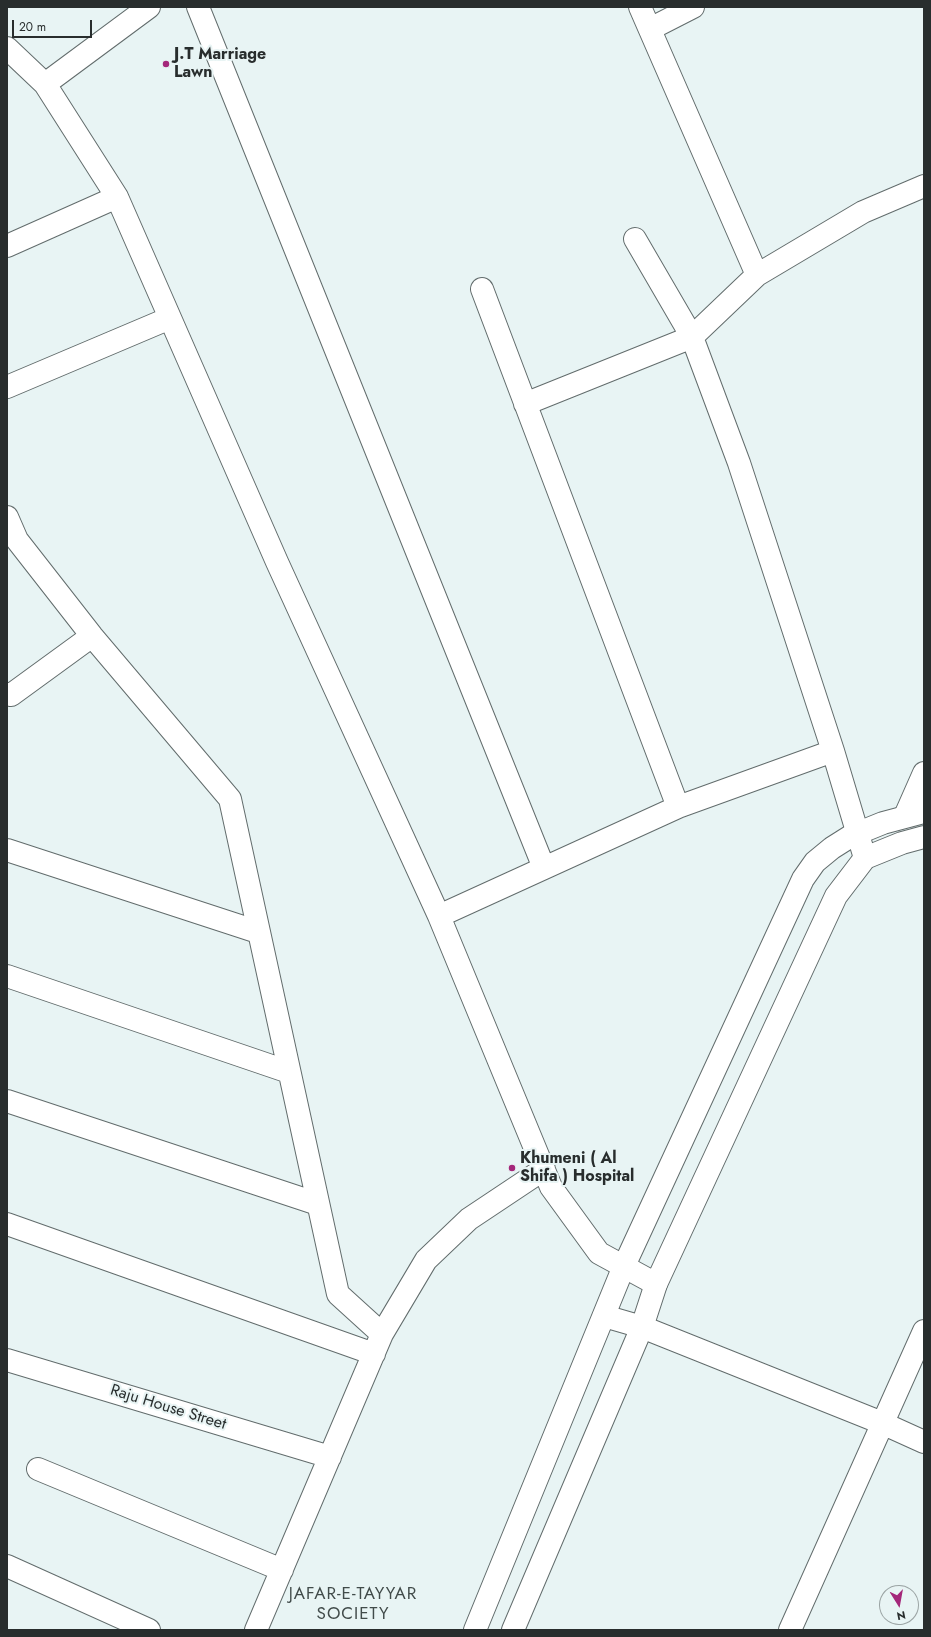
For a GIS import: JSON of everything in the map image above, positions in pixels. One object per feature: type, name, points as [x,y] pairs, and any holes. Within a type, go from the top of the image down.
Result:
[{"type":"street","points":[[45,84],[149,7]]},
{"type":"street","points":[[198,7],[544,868]]},
{"type":"street","points":[[640,7],[757,275]]},
{"type":"street","points":[[650,29],[693,7]]},
{"type":"street","points":[[7,48],[45,84],[117,197],[277,562],[439,916],[551,1187],[599,1253],[656,1284]]},
{"type":"street","points":[[526,404],[692,337],[757,275],[863,212],[924,186]]},
{"type":"street","points":[[7,246],[117,197]]},
{"type":"street","points":[[635,238],[692,337],[739,463],[833,751],[865,858]]},
{"type":"street","points":[[482,289],[678,807]]},
{"type":"street","points":[[7,386],[170,318]]},
{"type":"street","points":[[7,517],[17,540],[92,636],[230,799],[338,1294],[382,1334]]},
{"type":"street","points":[[7,694],[11,695],[92,636]]},
{"type":"street","points":[[439,916],[678,807],[833,751]]},
{"type":"street","points":[[475,1630],[624,1266],[803,879],[816,862],[832,848],[857,833],[915,814],[924,773]]},
{"type":"street","points":[[513,1630],[642,1327],[656,1284],[836,896],[865,858],[902,843],[924,837]]},
{"type":"street","points":[[7,850],[258,932]]},
{"type":"street","points":[[7,976],[289,1072]]},
{"type":"street","points":[[7,1101],[318,1204]]},
{"type":"street","points":[[256,1630],[382,1334],[426,1260],[469,1218],[544,1169]]},
{"type":"street","points":[[7,1224],[374,1354]]},
{"type":"street","points":[[604,1316],[642,1327],[882,1423],[924,1442]]},
{"type":"street","points":[[790,1630],[924,1331]]},
{"type":"street","name":"Raju House Street","points":[[7,1360],[330,1457]]},
{"type":"street","points":[[38,1469],[282,1570]]},
{"type":"street","points":[[7,1566],[149,1630]]},
{"type":"place","name":"J.T Marriage Lawn","points":[[166,64]]},
{"type":"place","name":"Khumeni ( Al Shifa ) Hospital","points":[[512,1168]]},
{"type":"district","name":"JAFAR-E-TAYYAR SOCIETY","points":[[353,1605]]}]
